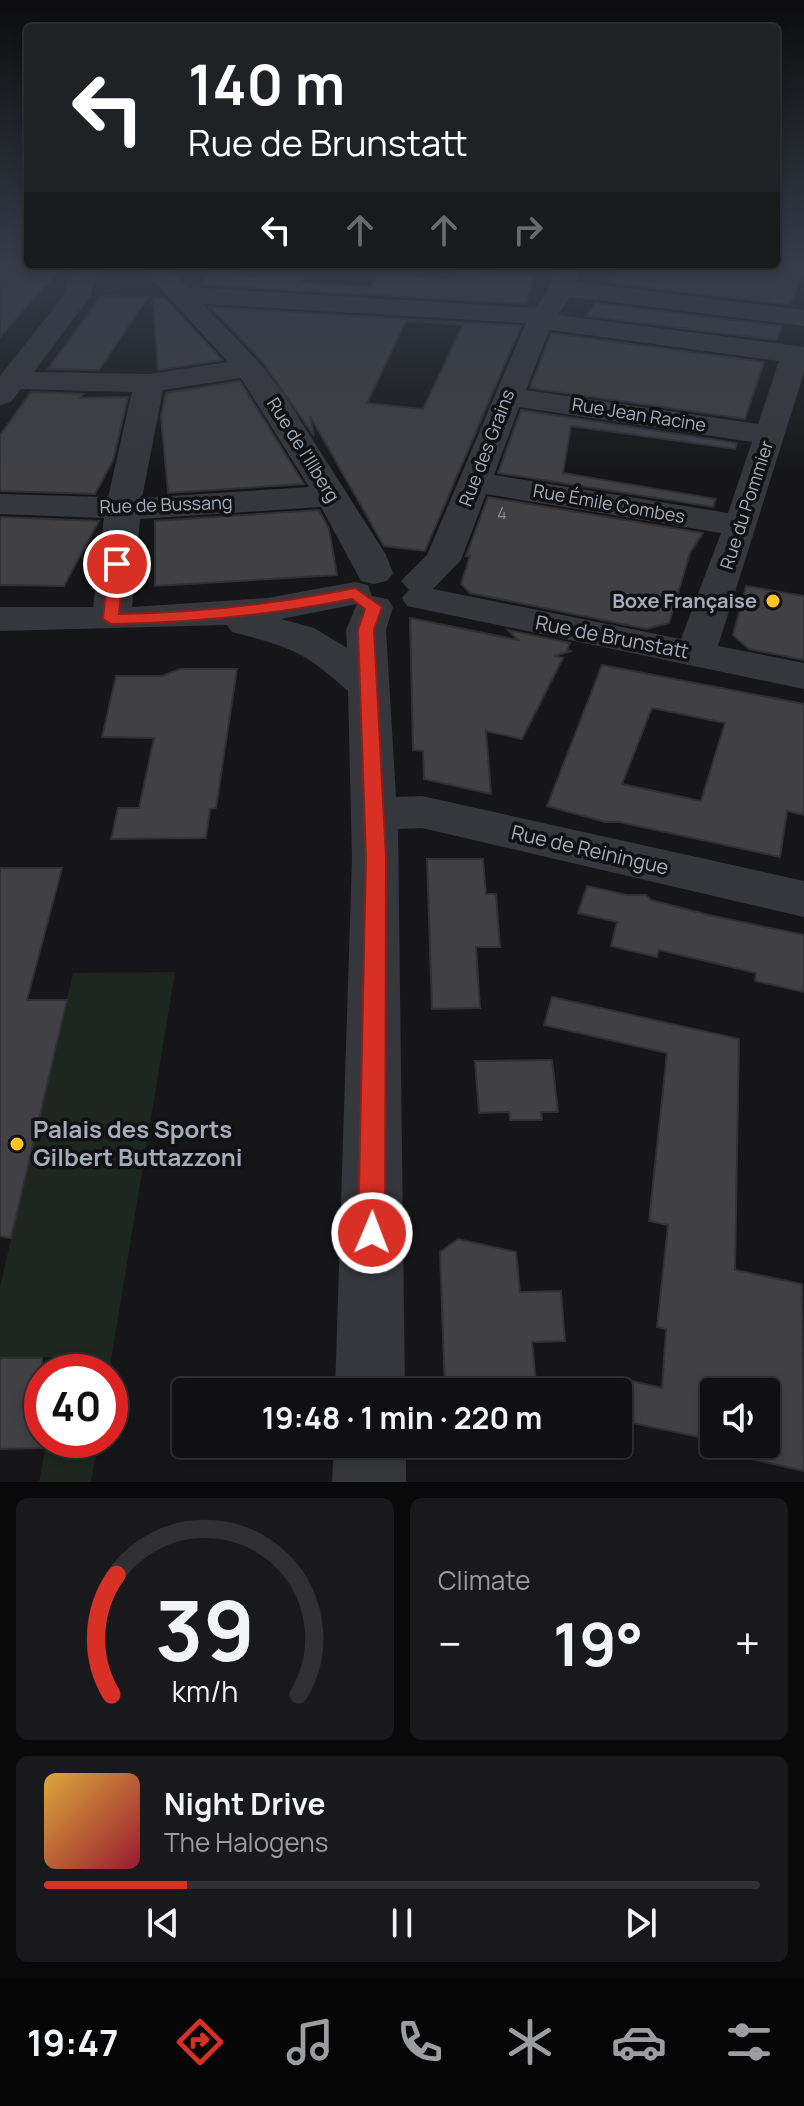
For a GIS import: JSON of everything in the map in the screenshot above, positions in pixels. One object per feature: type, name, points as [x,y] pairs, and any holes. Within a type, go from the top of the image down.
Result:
[{"type":"street","points":[[6,388],[45,336]]},
{"type":"street","name":"Rue de l'Illberg","points":[[219,336],[249,368],[310,456],[368,555],[368,591]]},
{"type":"street","name":"Rue des Grains","points":[[420,590],[443,560],[533,336]]},
{"type":"street","points":[[661,336],[800,356]]},
{"type":"street","name":"Rue du Pommier","points":[[695,654],[800,356]]},
{"type":"street","points":[[6,388],[149,383],[249,368]]},
{"type":"street","points":[[111,619],[123,509],[149,383]]},
{"type":"street","name":"Rue Jean Racine","points":[[507,396],[770,435]]},
{"type":"street","name":"Rue Émile Combes","points":[[476,482],[741,526]]},
{"type":"street","name":"Rue de Bussang","points":[[0,504],[123,509],[332,496]]},
{"type":"street","name":"Rue de Brunstatt","points":[[368,591],[405,573],[420,590],[804,676]]},
{"type":"street","points":[[0,619],[197,618],[276,609],[368,591],[366,685],[374,814],[370,1378]]},
{"type":"street","points":[[197,618],[285,629],[332,652],[366,685]]},
{"type":"street","name":"Rue de Reiningue","points":[[374,814],[422,812],[804,899]]},
{"type":"street","points":[[369,1482],[370,1458]]},
{"type":"shaded area","points":[[175,972],[112,1354],[24,1354],[24,1358],[0,1358],[0,1287],[73,973]]},
{"type":"shaded area","points":[[44,1458],[95,1458],[91,1482],[39,1482]]},
{"type":"building","points":[[72,336],[122,336],[99,370],[48,369]]},
{"type":"building","points":[[156,336],[200,336],[222,360],[158,370]]},
{"type":"building","points":[[238,336],[399,336],[367,403],[423,409],[458,336],[517,336],[425,551],[384,546],[310,416],[314,436],[261,360]]},
{"type":"building","points":[[550,336],[572,336],[764,362],[745,419],[530,388]]},
{"type":"building","points":[[746,336],[778,336],[776,340]]},
{"type":"building","points":[[240,381],[304,484],[168,493],[161,416],[166,393]]},
{"type":"building","points":[[31,392],[83,394],[80,398],[128,397],[113,461],[95,494],[0,491],[0,435]]},
{"type":"building","points":[[521,410],[737,443],[735,449],[571,426],[563,473],[716,499],[713,507],[498,473]]},
{"type":"building","points":[[488,497],[703,533],[690,553],[669,623],[647,629],[470,593],[461,584],[470,556],[466,556]]},
{"type":"building","points":[[319,510],[329,529],[337,575],[155,586],[155,521]]},
{"type":"building","points":[[0,517],[99,521],[64,586],[0,585]]},
{"type":"building","points":[[746,586],[804,596],[804,660],[749,649],[733,635]]},
{"type":"building","points":[[410,618],[518,640],[508,630],[570,643],[567,650],[572,651],[554,656],[563,658],[522,739],[486,731],[491,794],[424,779],[423,751],[413,750]]},
{"type":"building","points":[[602,665],[804,704],[804,815],[787,811],[780,857],[619,822],[605,822],[547,806]],"holes":[[[652,708],[725,723],[701,801],[622,784]]]},
{"type":"building","points":[[180,669],[237,669],[216,808],[210,809],[206,838],[111,839],[118,808],[139,808],[154,738],[102,737],[116,676],[162,676]]},
{"type":"building","points":[[427,859],[483,859],[486,894],[496,894],[500,947],[476,947],[480,1008],[432,1009]]},
{"type":"building","name":"Palais des Sports Gilbert Buttazzoni","points":[[0,868],[62,868],[27,1000],[67,1000],[11,1238],[0,1236]]},
{"type":"building","points":[[587,886],[627,895],[646,895],[651,900],[709,915],[804,935],[804,992],[755,981],[756,973],[659,950],[657,957],[611,946],[617,922],[578,913]]},
{"type":"building","points":[[552,997],[739,1039],[735,1270],[802,1284],[804,1471],[747,1458],[780,1458],[780,1378],[700,1378],[700,1437],[632,1423],[632,1381],[662,1388],[666,1329],[657,1327],[668,1225],[649,1221],[667,1053],[544,1025]]},
{"type":"building","points":[[552,1060],[558,1112],[541,1112],[542,1120],[510,1120],[509,1112],[479,1113],[475,1061]]},
{"type":"building","points":[[458,1239],[516,1252],[520,1292],[561,1291],[565,1341],[532,1342],[536,1378],[444,1378],[440,1252]]},
{"type":"building","points":[[0,1358],[24,1358],[24,1448],[0,1449]]},
{"type":"place","name":"Boxe Française","points":[[773,601]]},
{"type":"place","name":"Palais des Sports Gilbert Buttazzoni","points":[[17,1144]]},
{"type":"route","points":[[117,564],[111,619],[197,618],[276,609],[355,593],[358,599],[374,607],[366,630],[366,685],[374,769],[376,858],[372,1233]]}]
